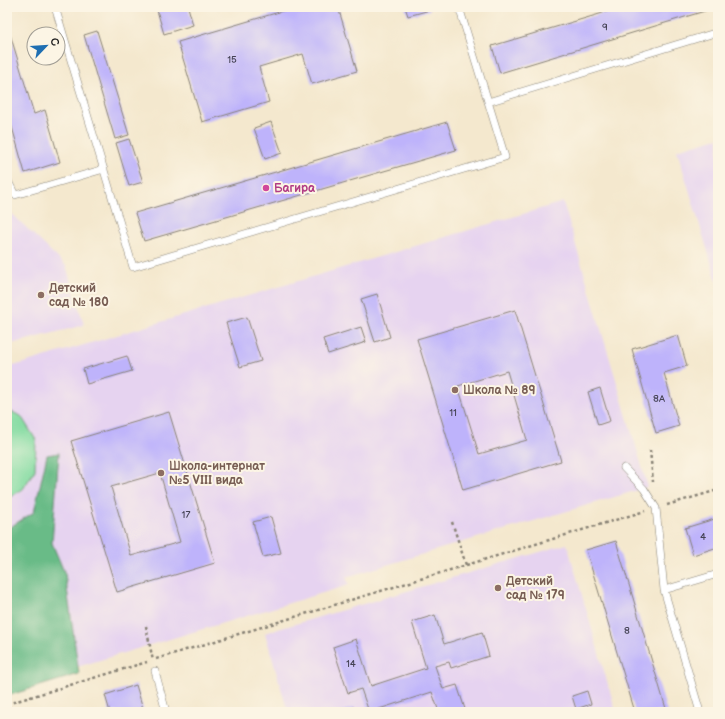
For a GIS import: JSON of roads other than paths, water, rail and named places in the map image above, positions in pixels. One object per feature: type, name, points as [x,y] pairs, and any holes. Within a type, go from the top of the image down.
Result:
[{"type":"lane","points":[[55,7],[133,267],[505,157],[459,7]]},
{"type":"lane","points":[[488,102],[718,32]]},
{"type":"lane","points":[[7,179],[15,194],[104,168]]},
{"type":"lane","points":[[624,468],[644,488],[656,508],[664,590],[700,712]]},
{"type":"lane","points":[[664,590],[718,574]]},
{"type":"lane","points":[[155,671],[166,712]]},
{"type":"place","name":"Багира","points":[[266,188]]},
{"type":"place","name":"Детский сад № 180","points":[[41,295]]},
{"type":"place","name":"Школа № 89","points":[[455,390]]},
{"type":"place","name":"Школа-интернат №5 VIII вида","points":[[161,473]]},
{"type":"place","name":"Детский сад № 179","points":[[498,588]]}]
